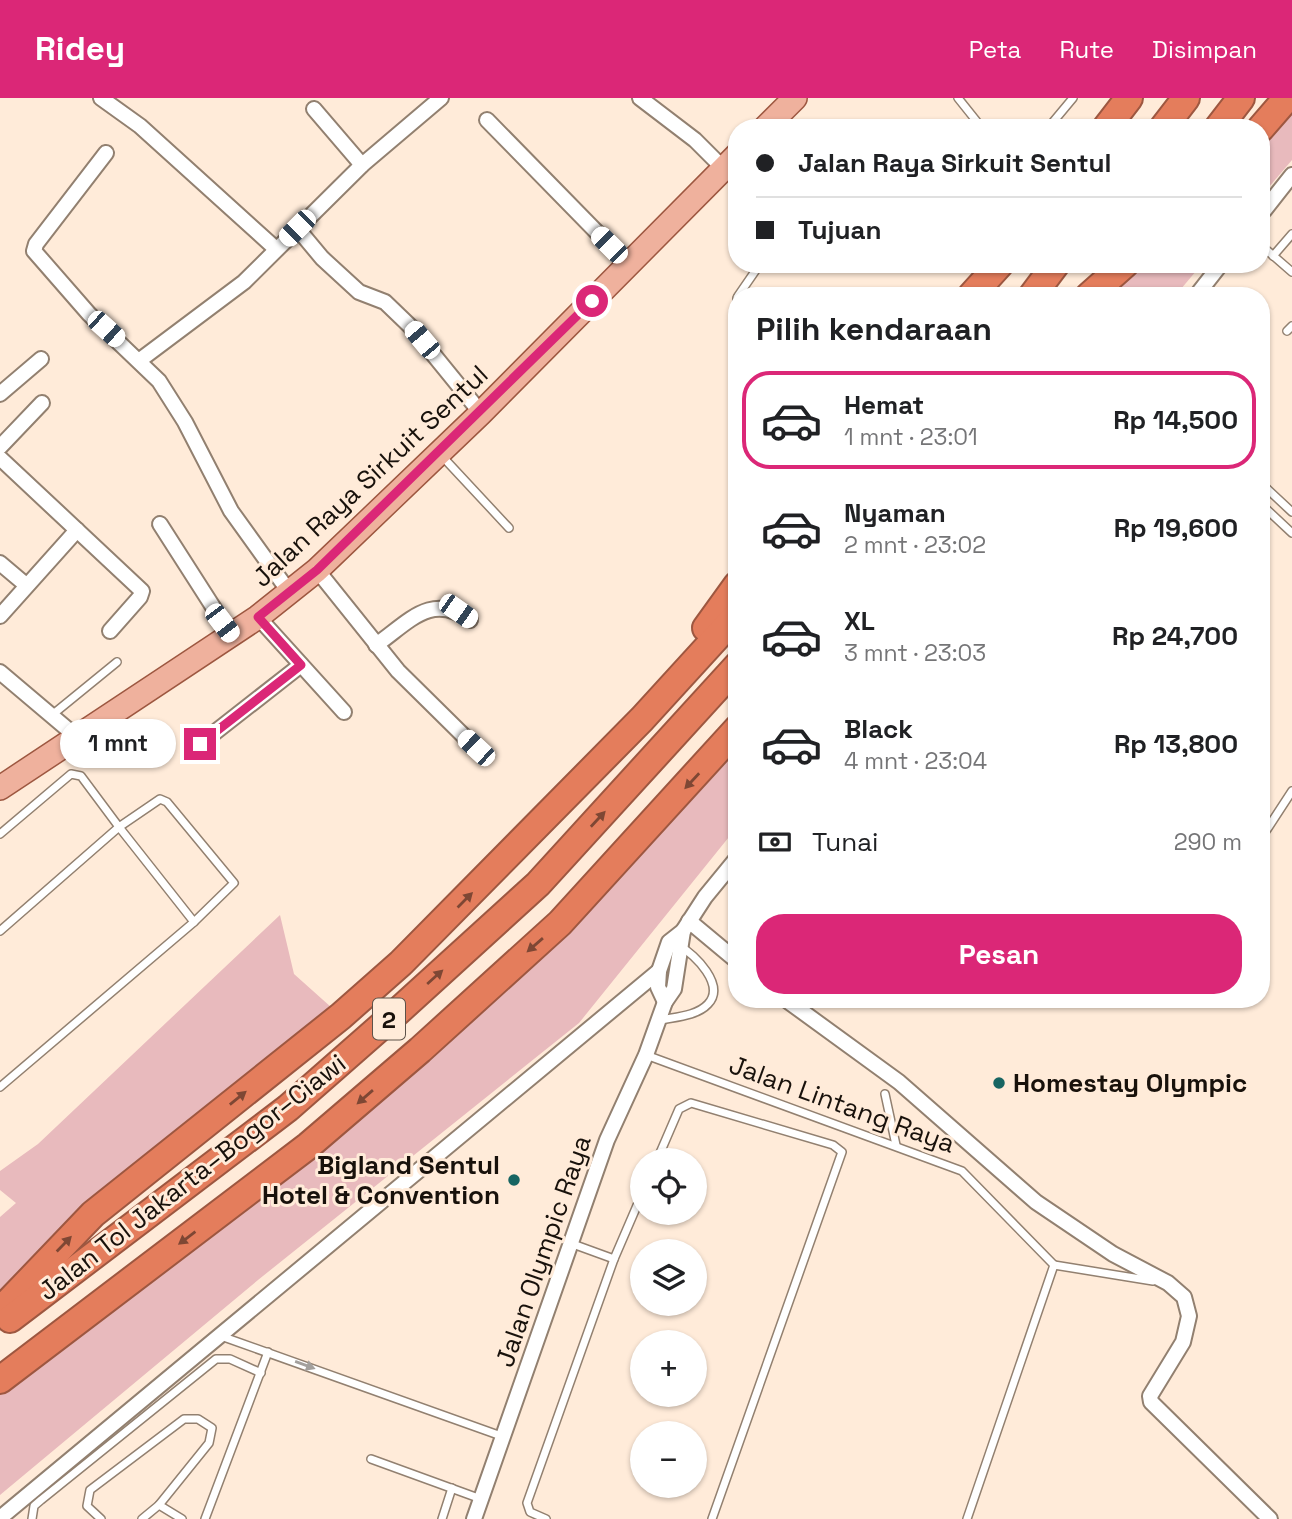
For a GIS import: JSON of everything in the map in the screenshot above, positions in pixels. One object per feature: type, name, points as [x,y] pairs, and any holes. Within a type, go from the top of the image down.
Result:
[{"type":"highway","points":[[1112,119],[1129,98]]},
{"type":"highway","points":[[1170,119],[1186,98]]},
{"type":"highway","points":[[1225,119],[1241,98]]},
{"type":"highway","points":[[1269,119],[1287,98]]},
{"type":"highway","points":[[979,287],[992,273]]},
{"type":"highway","points":[[1098,287],[1114,273]]},
{"type":"highway","points":[[642,719],[728,598]]},
{"type":"highway","points":[[0,1311],[93,1214],[341,1016],[401,963],[642,719],[728,625]]},
{"type":"highway","name":"Jalan Tol Jakarta–Bogor–Ciawi","points":[[0,1327],[288,1108],[394,1015],[538,884],[728,676]]},
{"type":"highway","name":"Jalan Tol Jakarta–Bogor–Ciawi","points":[[0,1380],[308,1146],[420,1050],[560,923],[728,739]]},
{"type":"main road","points":[[774,119],[795,98]]},
{"type":"main road","name":"Jalan Raya Sirkuit Sentul","points":[[0,788],[290,593],[481,413],[628,264],[728,173]]},
{"type":"street","points":[[101,98],[132,119],[276,249]]},
{"type":"street","points":[[140,360],[244,282],[362,165],[441,98]]},
{"type":"street","points":[[640,98],[728,166]]},
{"type":"street","points":[[314,109],[362,165]]},
{"type":"street","points":[[487,120],[628,264]]},
{"type":"street","points":[[106,153],[36,244],[34,251],[89,314],[159,381],[185,422],[231,510],[290,593]]},
{"type":"street","points":[[1270,203],[1292,175]]},
{"type":"street","points":[[297,228],[322,258],[359,292],[385,302],[411,327],[481,413]]},
{"type":"street","points":[[1203,287],[1214,273]]},
{"type":"street","points":[[0,394],[41,359]]},
{"type":"street","points":[[0,447],[42,403]]},
{"type":"street","points":[[0,458],[142,590],[140,597],[110,631]]},
{"type":"street","points":[[160,524],[231,635]]},
{"type":"street","points":[[0,616],[77,530]]},
{"type":"street","points":[[0,563],[26,585]]},
{"type":"street","points":[[317,570],[414,688],[476,748]]},
{"type":"street","points":[[376,645],[437,606],[458,611],[470,620]]},
{"type":"street","points":[[258,617],[344,712]]},
{"type":"street","points":[[200,744],[301,665]]},
{"type":"street","points":[[0,672],[78,738]]},
{"type":"street","points":[[728,870],[686,926],[728,955]]},
{"type":"street","name":"Jalan Olympic Raya","points":[[665,1002],[658,987],[659,971],[686,926]]},
{"type":"street","name":"Jalan Olympic Raya","points":[[474,1519],[607,1140],[661,1020],[665,1002],[674,989],[676,945]]},
{"type":"street","points":[[0,1518],[218,1335],[414,1178],[659,971]]},
{"type":"street","points":[[797,1008],[899,1082],[1036,1202],[1113,1254],[1168,1283],[1184,1297],[1189,1316],[1183,1342],[1150,1396],[1150,1402],[1270,1519]]},
{"type":"lane","points":[[958,98],[975,119]]},
{"type":"lane","points":[[1056,119],[1073,98]]},
{"type":"lane","points":[[1273,256],[1292,234]]},
{"type":"lane","points":[[1270,253],[1292,271]]},
{"type":"lane","points":[[439,453],[509,528]]},
{"type":"lane","points":[[1270,491],[1292,512]]},
{"type":"lane","points":[[1270,512],[1292,533]]},
{"type":"lane","points":[[52,716],[117,662]]},
{"type":"lane","points":[[0,834],[71,774],[81,776],[194,922]]},
{"type":"lane","points":[[1270,825],[1292,792]]},
{"type":"lane","points":[[0,931],[120,827],[160,799],[167,802],[234,883],[232,888],[194,922],[0,1087]]},
{"type":"lane","points":[[661,1020],[699,1010],[710,1003],[714,991],[712,979],[676,945]]},
{"type":"lane","name":"Jalan Lintang Raya","points":[[646,1055],[962,1171],[1054,1265]]},
{"type":"lane","points":[[885,1094],[896,1145]]},
{"type":"lane","points":[[662,1148],[679,1109],[691,1103],[833,1145],[842,1152],[712,1519]]},
{"type":"lane","points":[[546,1519],[530,1512],[527,1503],[614,1259],[630,1222]]},
{"type":"lane","points":[[570,1242],[614,1259]]},
{"type":"lane","points":[[967,1519],[1054,1265],[1168,1283]]},
{"type":"lane","points":[[218,1335],[504,1437]]},
{"type":"lane","points":[[205,1519],[268,1352]]},
{"type":"lane","points":[[33,1518],[34,1506],[216,1360],[230,1359],[261,1373]]},
{"type":"lane","points":[[101,1519],[87,1506],[90,1490],[184,1419],[198,1419],[212,1428],[209,1443],[159,1505],[142,1519]]},
{"type":"lane","points":[[371,1459],[481,1499]]},
{"type":"lane","points":[[442,1519],[452,1488]]},
{"type":"lane","points":[[159,1505],[182,1519]]},
{"type":"shaded area","points":[[1292,98],[1292,160],[1270,186],[1270,120]]},
{"type":"shaded area","points":[[1115,273],[1194,273],[1183,287],[1099,287]]},
{"type":"shaded area","points":[[728,738],[728,838],[579,1023],[258,1280],[0,1495],[0,1380],[420,1050]]},
{"type":"shaded area","points":[[280,915],[294,974],[341,1016],[0,1311],[0,1217],[16,1203],[0,1190],[0,1171],[38,1144]]},
{"type":"place","name":"Homestay Olympic","points":[[999,1083]]},
{"type":"place","name":"Bigland Sentul Hotel & Convention","points":[[514,1180]]},
{"type":"route","points":[[200,744],[301,665],[258,617],[317,570],[481,413],[592,301]]}]
